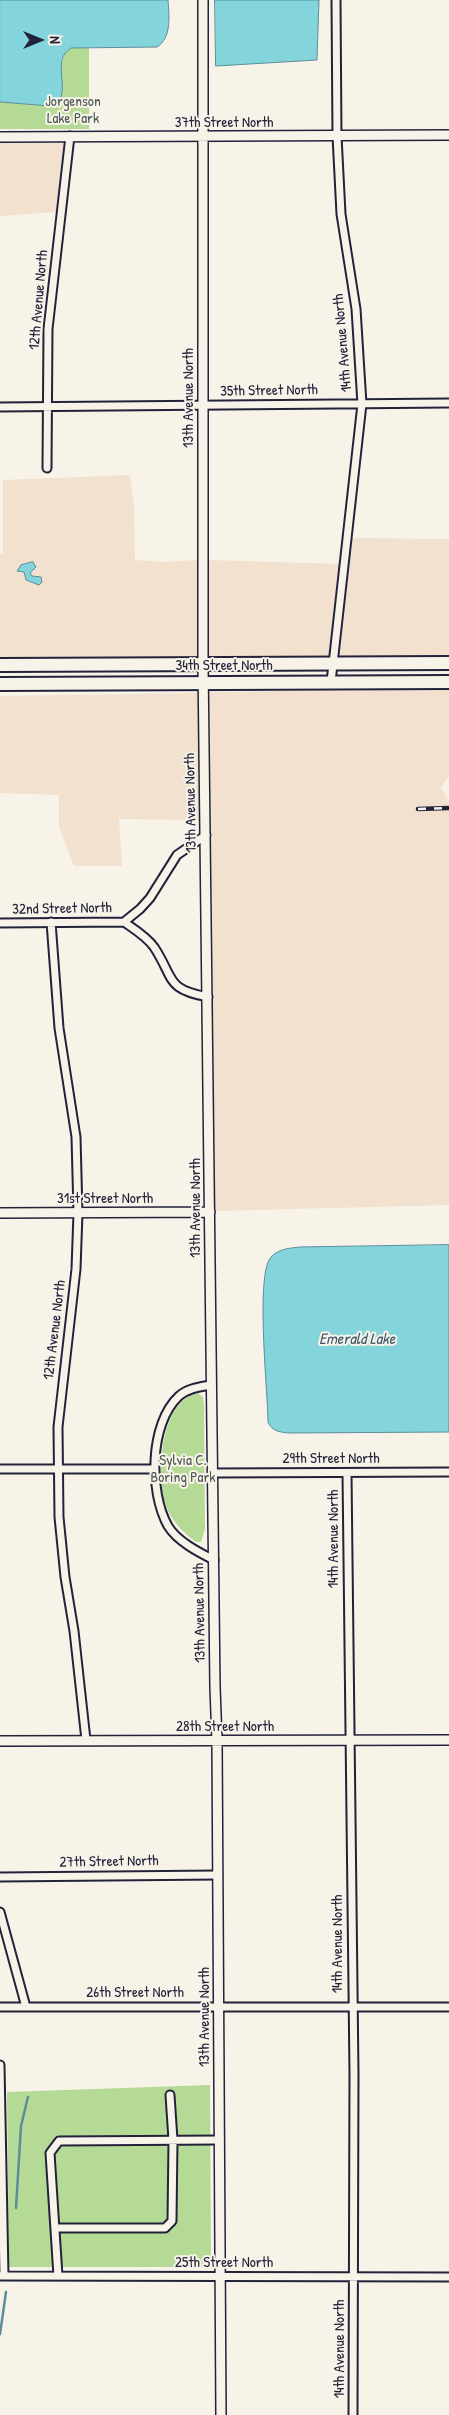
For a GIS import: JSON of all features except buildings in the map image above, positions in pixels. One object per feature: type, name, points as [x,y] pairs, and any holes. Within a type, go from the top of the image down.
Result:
[{"type":"highway","name":"34th Street North","points":[[0,665],[449,663]]},
{"type":"highway","points":[[72,664],[72,683]]},
{"type":"highway","name":"34th Street North","points":[[0,684],[449,682]]},
{"type":"street","name":"13th Avenue North","points":[[203,0],[203,682],[217,1741],[221,2415]]},
{"type":"street","name":"14th Avenue North","points":[[331,682],[362,404],[356,308],[341,214],[337,136],[336,0]]},
{"type":"street","name":"37th Street North","points":[[0,137],[203,138],[449,135]]},
{"type":"street","name":"12th Avenue North","points":[[47,468],[48,329],[70,136]]},
{"type":"street","name":"35th Street North","points":[[0,407],[449,403]]},
{"type":"street","name":"32nd Street North","points":[[124,922],[140,910],[150,898],[177,855],[206,835]]},
{"type":"street","name":"12th Avenue North","points":[[51,922],[59,1028],[76,1137],[78,1212],[76,1269],[62,1382],[58,1470],[59,1517],[64,1577],[75,1640],[86,1740]]},
{"type":"street","name":"32nd Street North","points":[[0,923],[124,922],[142,934],[154,947],[174,983],[184,992],[208,997]]},
{"type":"street","name":"31st Street North","points":[[0,1213],[210,1212]]},
{"type":"street","points":[[211,1385],[193,1388],[180,1395],[171,1406],[158,1440],[154,1469],[160,1510],[169,1528],[182,1540],[214,1560]]},
{"type":"street","points":[[0,1469],[154,1469]]},
{"type":"street","name":"29th Street North","points":[[213,1473],[449,1472]]},
{"type":"street","name":"14th Avenue North","points":[[347,1473],[353,2007],[354,2415]]},
{"type":"street","name":"28th Street North","points":[[0,1741],[449,1740]]},
{"type":"street","name":"27th Street North","points":[[0,1877],[218,1875]]},
{"type":"street","points":[[0,1912],[26,2007]]},
{"type":"street","name":"26th Street North","points":[[0,2007],[449,2007]]},
{"type":"street","points":[[0,2065],[2,2276]]},
{"type":"street","points":[[56,2228],[166,2228],[172,2221],[173,2140],[170,2095]]},
{"type":"street","points":[[58,2276],[50,2153],[59,2141],[219,2140]]},
{"type":"street","name":"25th Street North","points":[[2,2276],[220,2278],[449,2276]]},
{"type":"shaded area","points":[[0,141],[64,141],[56,212],[0,216]]},
{"type":"shaded area","points":[[130,475],[134,507],[135,560],[163,562],[198,560],[198,658],[0,659],[0,554],[3,554],[3,480]]},
{"type":"shaded area","points":[[352,538],[449,539],[449,657],[340,657]]},
{"type":"shaded area","points":[[208,560],[339,564],[329,658],[208,658]]},
{"type":"shaded area","points":[[449,689],[449,776],[441,787],[449,801],[449,1205],[215,1211],[211,837],[213,836],[211,833],[209,692]]},
{"type":"shaded area","points":[[198,693],[200,820],[119,819],[122,866],[74,866],[59,827],[59,795],[0,793],[0,696]]},
{"type":"green space","name":"Jorgenson Lake Park","points":[[89,47],[89,129],[0,129],[0,102],[50,106],[61,100],[61,67],[65,52],[71,48]]},
{"type":"green space","name":"Sylvia C. Boring Park","points":[[198,1393],[203,1397],[204,1404],[205,1529],[201,1542],[196,1542],[186,1534],[170,1514],[162,1490],[161,1475],[161,1458],[168,1424],[176,1409],[185,1399]]},
{"type":"green space","points":[[210,2085],[211,2262],[208,2267],[9,2267],[7,2092]]},
{"type":"water","points":[[0,0],[168,0],[167,32],[162,43],[157,47],[71,48],[62,59],[62,89],[58,103],[50,106],[0,102]]},
{"type":"water","points":[[215,0],[319,0],[317,60],[216,66]]},
{"type":"water","points":[[33,562],[36,567],[30,573],[32,576],[41,577],[42,582],[39,585],[26,580],[24,572],[17,571],[21,565]]},
{"type":"water","name":"Emerald Lake","points":[[449,1245],[449,1432],[288,1433],[274,1429],[268,1422],[263,1309],[266,1268],[271,1257],[288,1248],[300,1247]]},
{"type":"waterway","points":[[16,2208],[21,2126],[28,2097]]},
{"type":"waterway","points":[[0,2334],[6,2292]]},
{"type":"railway","points":[[418,809],[449,808]]}]
